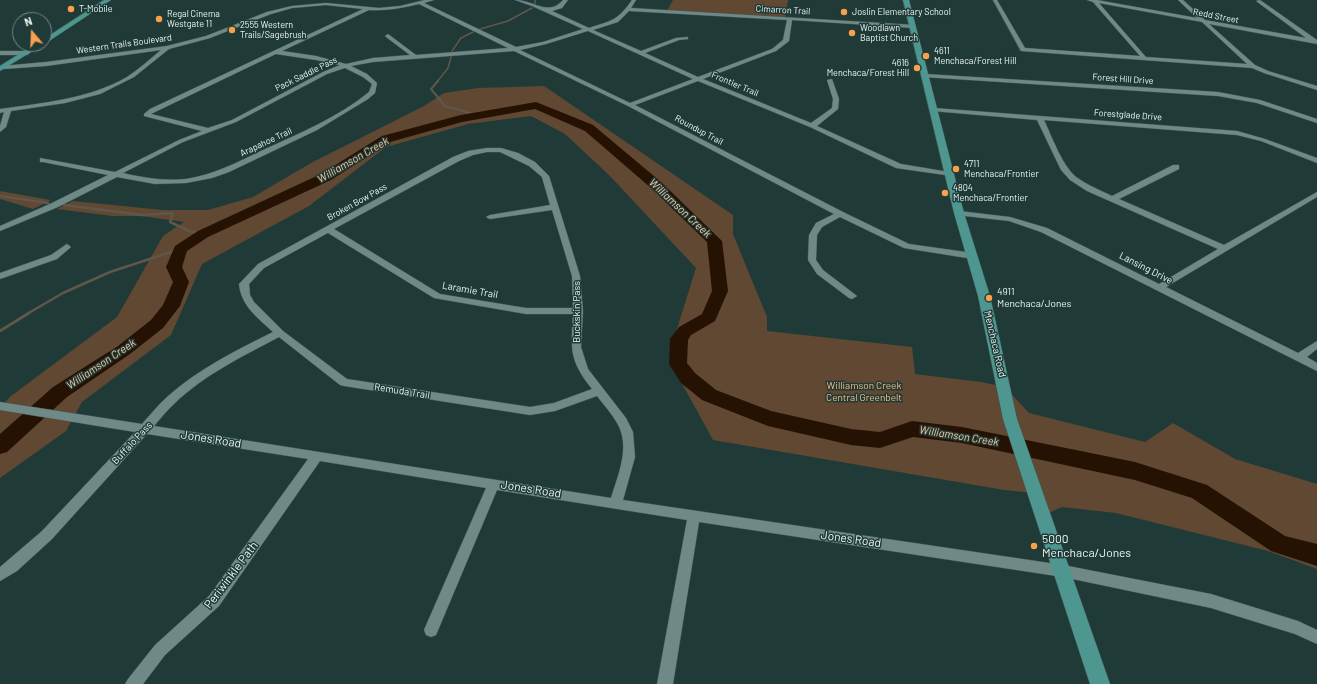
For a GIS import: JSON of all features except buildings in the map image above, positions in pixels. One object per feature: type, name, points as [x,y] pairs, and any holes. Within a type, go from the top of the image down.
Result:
[{"type":"main road","points":[[52,37],[108,0]]},
{"type":"main road","name":"Menchaca Road","points":[[906,0],[959,213],[984,296],[1010,419],[1030,481],[1063,571],[1100,684]]},
{"type":"main road","points":[[2,68],[27,53]]},
{"type":"street","name":"Western Trails Boulevard","points":[[2,68],[46,64],[167,48],[208,37],[269,12],[292,7],[330,4],[367,9],[393,8],[432,0]]},
{"type":"street","name":"Frontier Trail","points":[[517,0],[589,29],[698,79],[812,126],[899,166],[950,174]]},
{"type":"street","points":[[547,11],[560,7],[566,0]]},
{"type":"street","name":"Pack Saddle Pass","points":[[0,229],[114,175],[181,141],[234,121],[326,73],[347,65],[372,60],[414,56],[516,49],[544,43],[616,21],[623,16],[634,0]]},
{"type":"street","points":[[995,0],[1023,50],[1253,66]]},
{"type":"street","points":[[1092,0],[1144,58]]},
{"type":"street","name":"Redd Street","points":[[1092,0],[1315,42]]},
{"type":"street","points":[[1180,0],[1253,66],[1266,72],[1317,88]]},
{"type":"street","points":[[1258,1],[1315,42]]},
{"type":"street","name":"Roundup Trail","points":[[420,3],[630,105],[840,214],[907,246],[973,256]]},
{"type":"street","points":[[210,131],[146,115],[152,110],[367,9]]},
{"type":"street","name":"Cimarron Trail","points":[[628,9],[913,26]]},
{"type":"street","points":[[630,105],[774,50],[786,41],[790,19]]},
{"type":"street","points":[[388,36],[414,56]]},
{"type":"street","points":[[641,53],[678,39],[686,38]]},
{"type":"street","points":[[0,111],[76,98],[108,88],[137,73],[167,48]]},
{"type":"street","points":[[0,52],[27,53]]},
{"type":"street","points":[[276,52],[347,65]]},
{"type":"street","name":"Arapahoe Trail","points":[[114,175],[155,182],[186,181],[209,176],[233,167],[315,129],[366,98],[374,89],[375,84],[370,79],[347,65]]},
{"type":"street","name":"Forest Hill Drive","points":[[925,76],[1218,94],[1258,101],[1317,122]]},
{"type":"street","points":[[812,126],[835,109],[836,99],[830,80]]},
{"type":"street","points":[[0,130],[3,127],[8,110]]},
{"type":"street","name":"Forestglade Drive","points":[[934,110],[1237,133],[1263,140],[1317,161]]},
{"type":"street","points":[[1039,117],[1064,168],[1073,178],[1090,189],[1114,198],[1225,249]]},
{"type":"street","name":"Buckskin Pass","points":[[487,150],[501,150],[515,155],[532,164],[545,176],[576,276],[578,311],[576,347],[583,370],[622,421],[627,432],[629,456],[616,503]]},
{"type":"street","name":"Broken Bow Pass","points":[[244,284],[261,266],[328,229],[456,159],[471,153],[487,150]]},
{"type":"street","points":[[44,160],[114,175]]},
{"type":"street","points":[[1114,198],[1176,168]]},
{"type":"street","points":[[1160,287],[1317,194]]},
{"type":"street","points":[[490,217],[555,207]]},
{"type":"street","name":"Lansing Drive","points":[[959,213],[1010,219],[1044,230],[1317,367]]},
{"type":"street","points":[[840,214],[819,225],[813,235],[812,260],[820,272],[852,296]]},
{"type":"street","name":"Laramie Trail","points":[[328,229],[437,296],[526,311],[578,311]]},
{"type":"street","points":[[0,276],[54,257],[67,247]]},
{"type":"street","name":"Remuda Trail","points":[[244,284],[245,295],[250,304],[280,333],[344,382],[530,411],[555,407],[599,391]]},
{"type":"street","name":"Buffalo Pass","points":[[0,575],[16,563],[47,535],[172,400],[186,388],[229,361],[280,333]]},
{"type":"street","points":[[1299,358],[1317,344]]},
{"type":"street","name":"Jones Road","points":[[0,406],[494,483],[694,516],[1063,571],[1211,601],[1298,628],[1317,638]]},
{"type":"street","name":"Periwinkle Path","points":[[133,684],[160,650],[214,601],[317,456]]},
{"type":"street","points":[[432,630],[494,483]]},
{"type":"street","points":[[666,684],[694,516]]},
{"type":"green space","points":[[673,0],[788,0],[785,18],[667,11]]},
{"type":"green space","name":"Williamson Creek Central Greenbelt","points":[[544,86],[733,215],[733,234],[767,317],[767,331],[912,347],[915,374],[981,382],[1005,387],[1029,413],[1145,442],[1173,423],[1235,459],[1317,484],[1317,569],[1268,551],[1116,513],[1062,507],[1042,516],[1034,493],[1004,490],[713,440],[673,367],[671,348],[696,268],[609,175],[565,134],[531,116],[468,124],[386,147],[309,206],[202,264],[171,335],[82,402],[66,431],[0,478],[0,407],[11,396],[117,317],[163,236],[184,222],[141,216],[112,216],[57,209],[73,201],[163,210],[208,210],[253,197],[311,163],[424,106],[444,93],[478,88]]},
{"type":"green space","points":[[0,191],[51,200],[33,209],[0,199]]},
{"type":"waterway","points":[[480,29],[508,21],[532,8]]},
{"type":"waterway","points":[[452,51],[461,38],[473,32]]},
{"type":"waterway","points":[[437,82],[448,68],[451,57]]},
{"type":"waterway","points":[[438,81],[431,89],[445,106],[477,115]]},
{"type":"waterway","name":"Williamson Creek","points":[[0,446],[60,392],[124,350],[157,324],[171,306],[181,282],[174,267],[180,249],[203,234],[326,177],[386,139],[461,119],[536,105],[589,128],[656,185],[714,241],[720,291],[709,317],[685,331],[679,339],[678,364],[688,378],[709,395],[768,418],[851,437],[880,440],[912,429],[962,435],[1135,471],[1199,491],[1279,544],[1317,555]]},
{"type":"waterway","points":[[0,196],[48,203]]},
{"type":"waterway","points":[[64,205],[142,215],[173,213],[170,222],[189,231],[203,234]]},
{"type":"waterway","points":[[27,314],[63,293],[110,272],[180,249]]},
{"type":"waterway","points":[[0,331],[29,313]]},
{"type":"place","name":"T-Mobile","points":[[71,9]]},
{"type":"place","name":"Joslin Elementary School","points":[[844,12]]},
{"type":"place","name":"Regal Cinema Westgate 11","points":[[159,19]]},
{"type":"place","name":"2555 Western Trails/Sagebrush","points":[[232,30]]},
{"type":"place","name":"Woodlawn Baptist Church","points":[[852,33]]},
{"type":"place","name":"4611 Menchaca/Forest Hill","points":[[926,56]]},
{"type":"place","name":"4616 Menchaca/Forest Hill","points":[[917,68]]},
{"type":"place","name":"4711 Menchaca/Frontier","points":[[956,169]]},
{"type":"place","name":"4804 Menchaca/Frontier","points":[[945,193]]},
{"type":"place","name":"4911 Menchaca/Jones","points":[[989,298]]},
{"type":"place","name":"5000 Menchaca/Jones","points":[[1034,546]]}]
